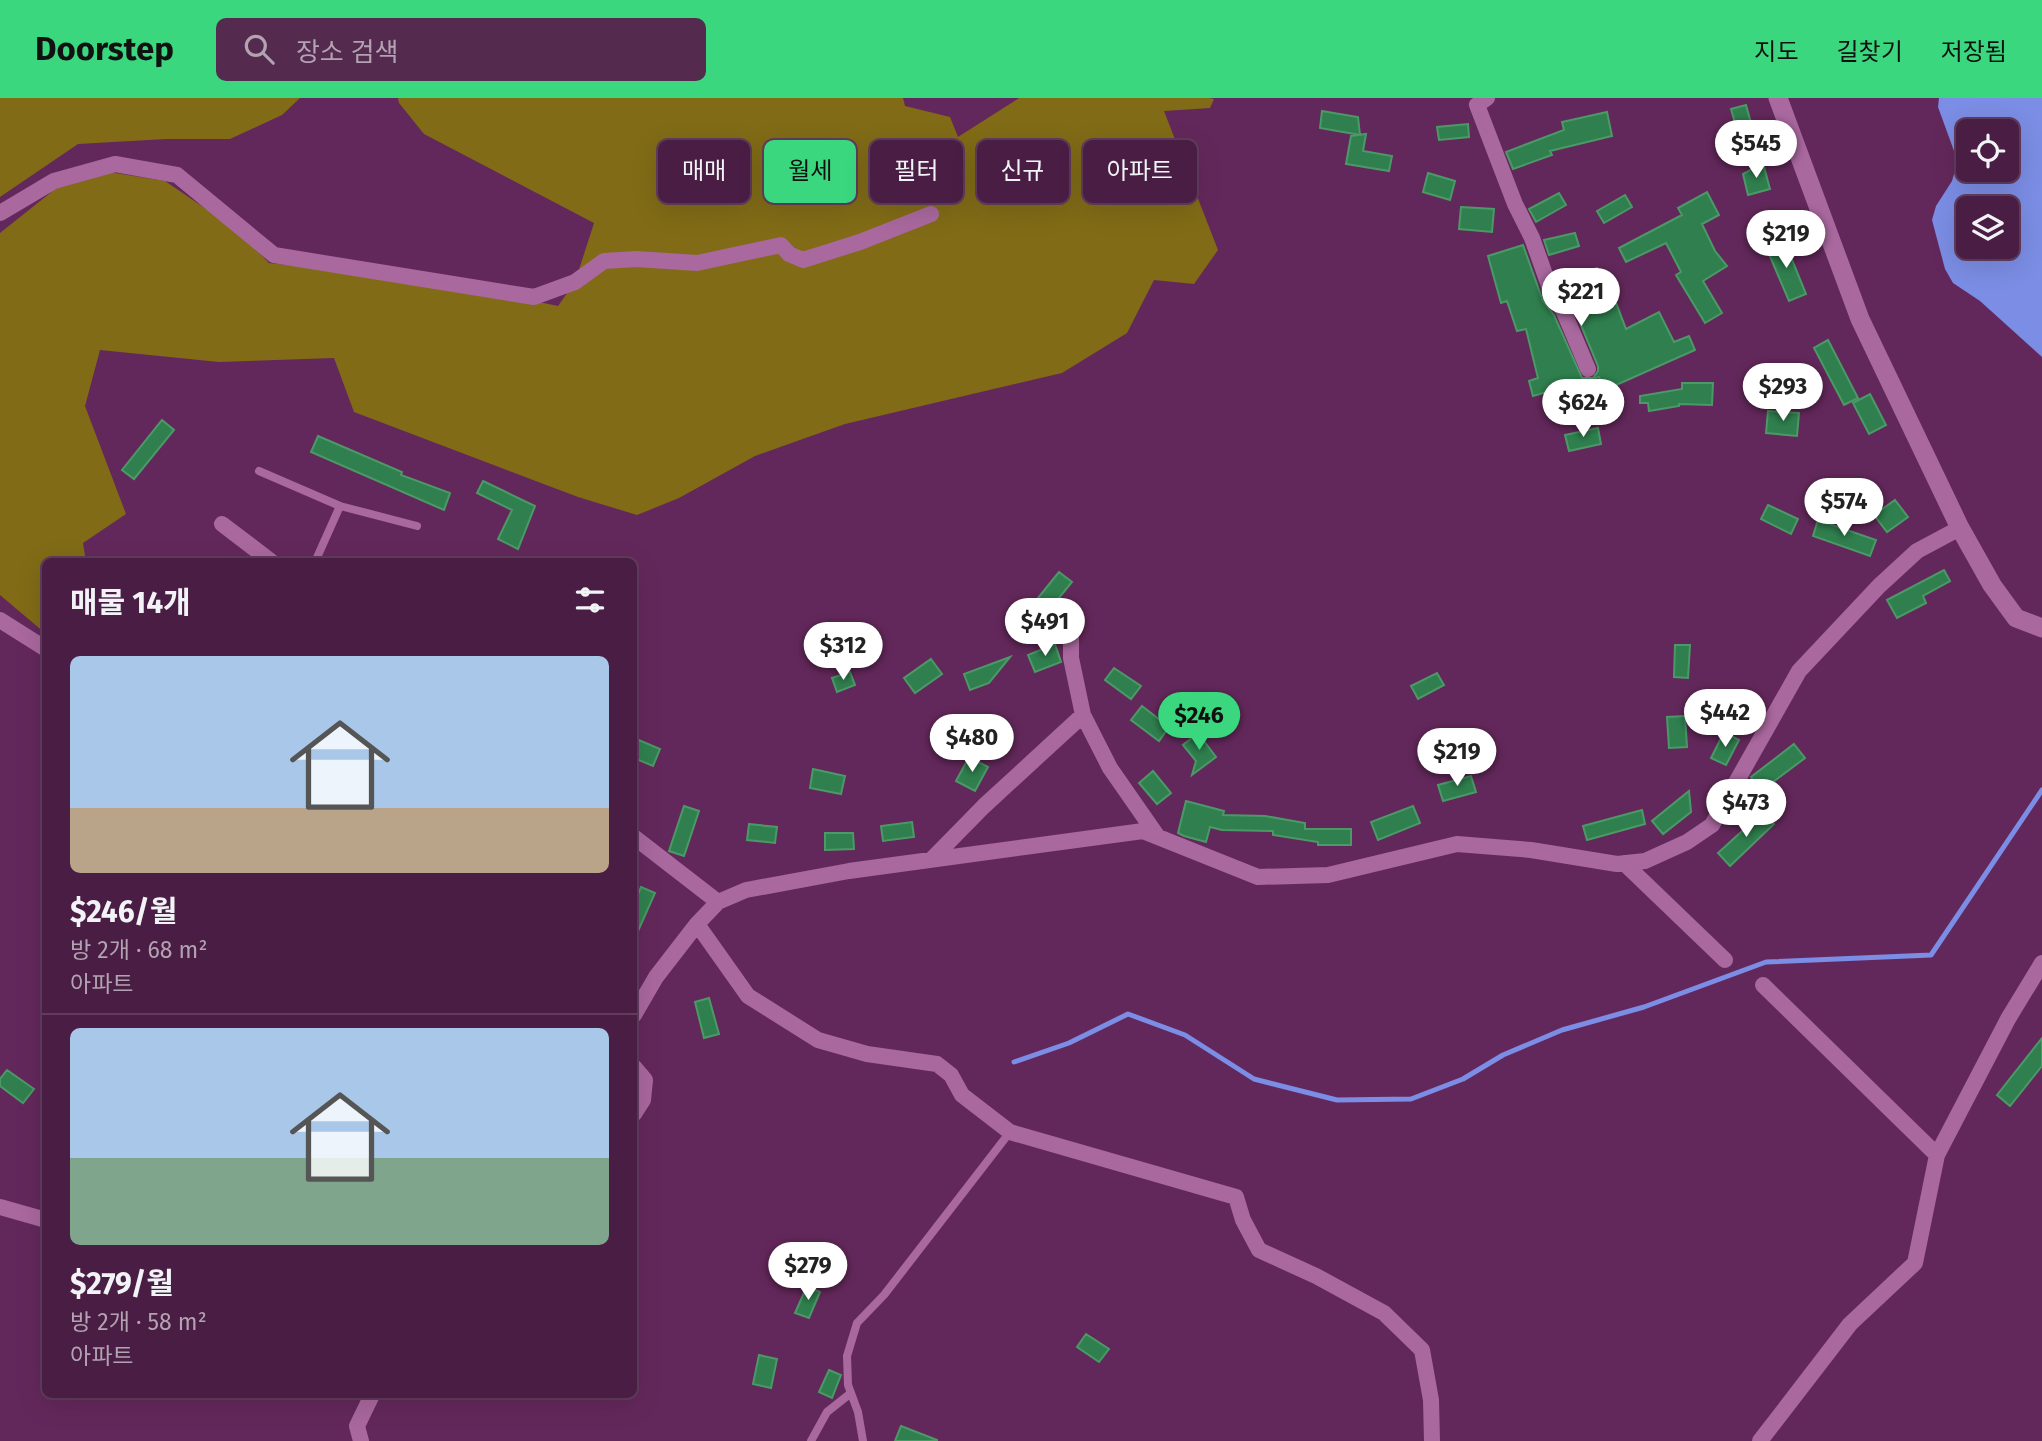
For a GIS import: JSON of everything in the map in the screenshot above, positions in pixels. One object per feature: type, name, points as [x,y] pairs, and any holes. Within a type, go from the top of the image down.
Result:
[{"type":"street","points":[[1487,98],[1477,105],[1514,204],[1532,237],[1553,297],[1563,310],[1588,369]]},
{"type":"street","points":[[1778,98],[1860,319],[1960,528],[1992,585],[2016,618],[2042,628]]},
{"type":"street","points":[[0,213],[54,181],[115,164],[177,175],[274,254],[534,298],[575,282],[604,261],[636,259],[697,262],[781,245],[789,254],[803,260],[931,214]]},
{"type":"street","points":[[222,524],[267,558]]},
{"type":"street","points":[[637,1010],[656,977],[696,924],[718,902],[746,890],[849,871],[1143,831],[1258,877],[1328,875],[1457,844],[1493,845],[1624,863],[1644,861],[1687,842],[1712,825],[1799,671],[1917,551],[1960,528]]},
{"type":"street","points":[[1061,615],[1070,633],[1070,658],[1083,715],[1110,768],[1158,837]]},
{"type":"street","points":[[0,620],[42,646]]},
{"type":"street","points":[[931,860],[993,797],[1083,715]]},
{"type":"street","points":[[637,839],[718,902]]},
{"type":"street","points":[[1624,863],[1725,960]]},
{"type":"street","points":[[696,924],[748,996],[818,1040],[866,1054],[937,1064],[951,1075],[961,1095],[1010,1132],[1236,1198],[1243,1220],[1259,1250],[1316,1276],[1384,1313],[1422,1350],[1431,1401],[1432,1441]]},
{"type":"street","points":[[1760,1441],[1850,1324],[1915,1263],[1937,1155],[2008,1019],[2042,963]]},
{"type":"street","points":[[1763,985],[1937,1155]]},
{"type":"street","points":[[637,1071],[645,1080],[643,1100],[637,1109]]},
{"type":"street","points":[[0,1207],[42,1219]]},
{"type":"street","points":[[361,1441],[357,1426],[371,1398]]},
{"type":"lane","points":[[259,471],[340,506],[417,526]]},
{"type":"lane","points":[[317,558],[340,506]]},
{"type":"lane","points":[[863,1441],[848,1385],[847,1356],[858,1323],[900,1275],[1010,1132]]},
{"type":"lane","points":[[811,1441],[827,1412],[851,1393]]},
{"type":"shaded area","points":[[0,98],[300,98],[282,115],[230,139],[166,139],[78,144],[0,197]]},
{"type":"shaded area","points":[[398,98],[903,98],[905,106],[950,117],[958,137],[1019,98],[1209,98],[1214,99],[1210,108],[1164,111],[1175,140],[1083,140],[1083,203],[1197,203],[1197,196],[1218,250],[1194,284],[1154,280],[1127,333],[1062,373],[845,424],[755,456],[679,498],[637,515],[578,497],[354,412],[334,358],[219,362],[100,350],[85,406],[126,514],[83,543],[85,558],[42,558],[42,630],[0,595],[0,233],[59,186],[109,172],[165,181],[237,230],[269,263],[448,283],[558,306],[575,282],[594,223],[424,134],[399,103]]},
{"type":"water","points":[[1939,98],[2042,98],[2042,357],[1980,301],[1953,283],[1945,269],[1932,220],[1936,206],[1952,181],[1956,167],[1954,151],[1938,107]]},
{"type":"building","points":[[1746,105],[1759,152],[1739,159],[1735,146],[1741,144],[1731,109]]},
{"type":"building","points":[[1322,111],[1358,117],[1360,135],[1320,128]]},
{"type":"building","points":[[1607,112],[1612,136],[1550,151],[1552,155],[1513,169],[1506,152],[1564,130],[1562,122]]},
{"type":"building","points":[[1468,124],[1469,137],[1439,140],[1437,127]]},
{"type":"building","points":[[1366,134],[1363,151],[1392,156],[1389,171],[1346,164],[1351,136]]},
{"type":"building","points":[[1763,163],[1770,189],[1748,195],[1743,174]]},
{"type":"building","points":[[1428,173],[1455,181],[1450,200],[1423,192]]},
{"type":"building","points":[[1707,192],[1719,215],[1702,224],[1715,251],[1727,266],[1703,281],[1722,313],[1705,323],[1676,275],[1681,272],[1666,243],[1626,262],[1619,248],[1682,215],[1678,208]]},
{"type":"building","points":[[1559,193],[1566,205],[1536,222],[1529,209]]},
{"type":"building","points":[[1625,195],[1632,207],[1604,223],[1597,211]]},
{"type":"building","points":[[1461,207],[1494,209],[1492,232],[1459,229]]},
{"type":"building","points":[[1575,233],[1579,246],[1549,255],[1544,240]]},
{"type":"building","points":[[1784,240],[1806,294],[1789,301],[1766,247]]},
{"type":"building","points":[[1523,245],[1543,301],[1554,315],[1582,378],[1593,378],[1598,366],[1573,306],[1559,282],[1597,268],[1607,294],[1612,292],[1626,329],[1659,312],[1674,342],[1689,336],[1695,350],[1605,390],[1599,377],[1533,396],[1529,381],[1538,378],[1526,329],[1517,331],[1507,301],[1501,303],[1488,256]]},
{"type":"building","points":[[1828,340],[1858,398],[1844,405],[1814,348]]},
{"type":"building","points":[[1682,383],[1713,383],[1712,405],[1679,404],[1649,411],[1648,403],[1640,403],[1640,396],[1682,389]]},
{"type":"building","points":[[1870,394],[1886,425],[1869,434],[1853,403]]},
{"type":"building","points":[[1768,411],[1799,413],[1797,436],[1766,433]]},
{"type":"building","points":[[162,420],[174,430],[134,479],[122,470]]},
{"type":"building","points":[[1598,428],[1601,444],[1569,451],[1565,435]]},
{"type":"building","points":[[318,436],[402,472],[401,475],[450,493],[444,510],[311,452]]},
{"type":"building","points":[[483,481],[535,506],[518,549],[498,539],[512,510],[477,493]]},
{"type":"building","points":[[1895,500],[1908,517],[1887,532],[1874,515]]},
{"type":"building","points":[[1768,505],[1798,519],[1791,534],[1761,519]]},
{"type":"building","points":[[1818,520],[1876,540],[1870,556],[1813,536]]},
{"type":"building","points":[[1944,570],[1950,581],[1923,596],[1926,603],[1897,618],[1887,600]]},
{"type":"building","points":[[1059,572],[1072,582],[1050,609],[1038,598]]},
{"type":"building","points":[[1055,644],[1061,662],[1035,672],[1028,655]]},
{"type":"building","points":[[1675,645],[1690,645],[1688,678],[1674,677]]},
{"type":"building","points":[[1010,657],[989,683],[970,690],[964,674]]},
{"type":"building","points":[[931,659],[942,674],[915,693],[904,678]]},
{"type":"building","points":[[1114,668],[1141,686],[1131,699],[1105,680]]},
{"type":"building","points":[[850,672],[855,685],[837,692],[832,678]]},
{"type":"building","points":[[1437,673],[1444,685],[1418,699],[1411,686]]},
{"type":"building","points":[[1142,706],[1169,727],[1159,741],[1131,720]]},
{"type":"building","points":[[1685,716],[1687,747],[1669,748],[1667,717]]},
{"type":"building","points":[[1724,732],[1739,740],[1726,765],[1711,758]]},
{"type":"building","points":[[1198,733],[1216,757],[1192,775],[1196,761],[1183,745]]},
{"type":"building","points":[[637,739],[660,749],[653,766],[637,759]]},
{"type":"building","points":[[1794,744],[1805,758],[1761,791],[1751,777]]},
{"type":"building","points":[[969,757],[988,767],[975,791],[956,781]]},
{"type":"building","points":[[813,769],[845,776],[841,794],[810,788]]},
{"type":"building","points":[[1153,771],[1171,793],[1157,804],[1139,783]]},
{"type":"building","points":[[1471,776],[1476,792],[1443,801],[1438,785]]},
{"type":"building","points":[[1689,791],[1691,812],[1663,834],[1652,821]]},
{"type":"building","points":[[1186,801],[1224,811],[1223,815],[1265,816],[1305,823],[1305,829],[1351,829],[1351,845],[1318,845],[1318,842],[1273,835],[1273,831],[1222,830],[1210,827],[1206,842],[1178,833]]},
{"type":"building","points":[[684,806],[699,811],[684,856],[669,851]]},
{"type":"building","points":[[1413,806],[1420,823],[1378,840],[1371,822]]},
{"type":"building","points":[[1642,810],[1645,824],[1587,840],[1583,826]]},
{"type":"building","points":[[1763,812],[1774,824],[1730,866],[1718,853]]},
{"type":"building","points":[[912,822],[914,837],[883,841],[881,826]]},
{"type":"building","points":[[749,824],[777,827],[775,843],[747,840]]},
{"type":"building","points":[[825,833],[853,833],[854,849],[825,850]]},
{"type":"building","points":[[641,887],[655,893],[637,933],[637,897]]},
{"type":"building","points":[[709,998],[719,1034],[704,1038],[695,1002]]},
{"type":"building","points":[[2042,1038],[2042,1066],[2010,1106],[1997,1095]]},
{"type":"building","points":[[7,1070],[34,1089],[23,1103],[0,1086],[0,1079]]},
{"type":"building","points":[[807,1286],[820,1292],[809,1318],[795,1313]]},
{"type":"building","points":[[1086,1334],[1109,1349],[1099,1362],[1077,1347]]},
{"type":"building","points":[[759,1355],[777,1359],[771,1388],[753,1384]]},
{"type":"building","points":[[829,1370],[841,1375],[832,1398],[819,1392]]},
{"type":"building","points":[[901,1426],[937,1440],[937,1441],[895,1441]]},
{"type":"waterway","points":[[1014,1062],[1069,1043],[1128,1014],[1185,1035],[1254,1079],[1337,1100],[1411,1099],[1463,1079],[1503,1055],[1562,1030],[1644,1007],[1766,962],[1931,955],[2042,790]]}]
